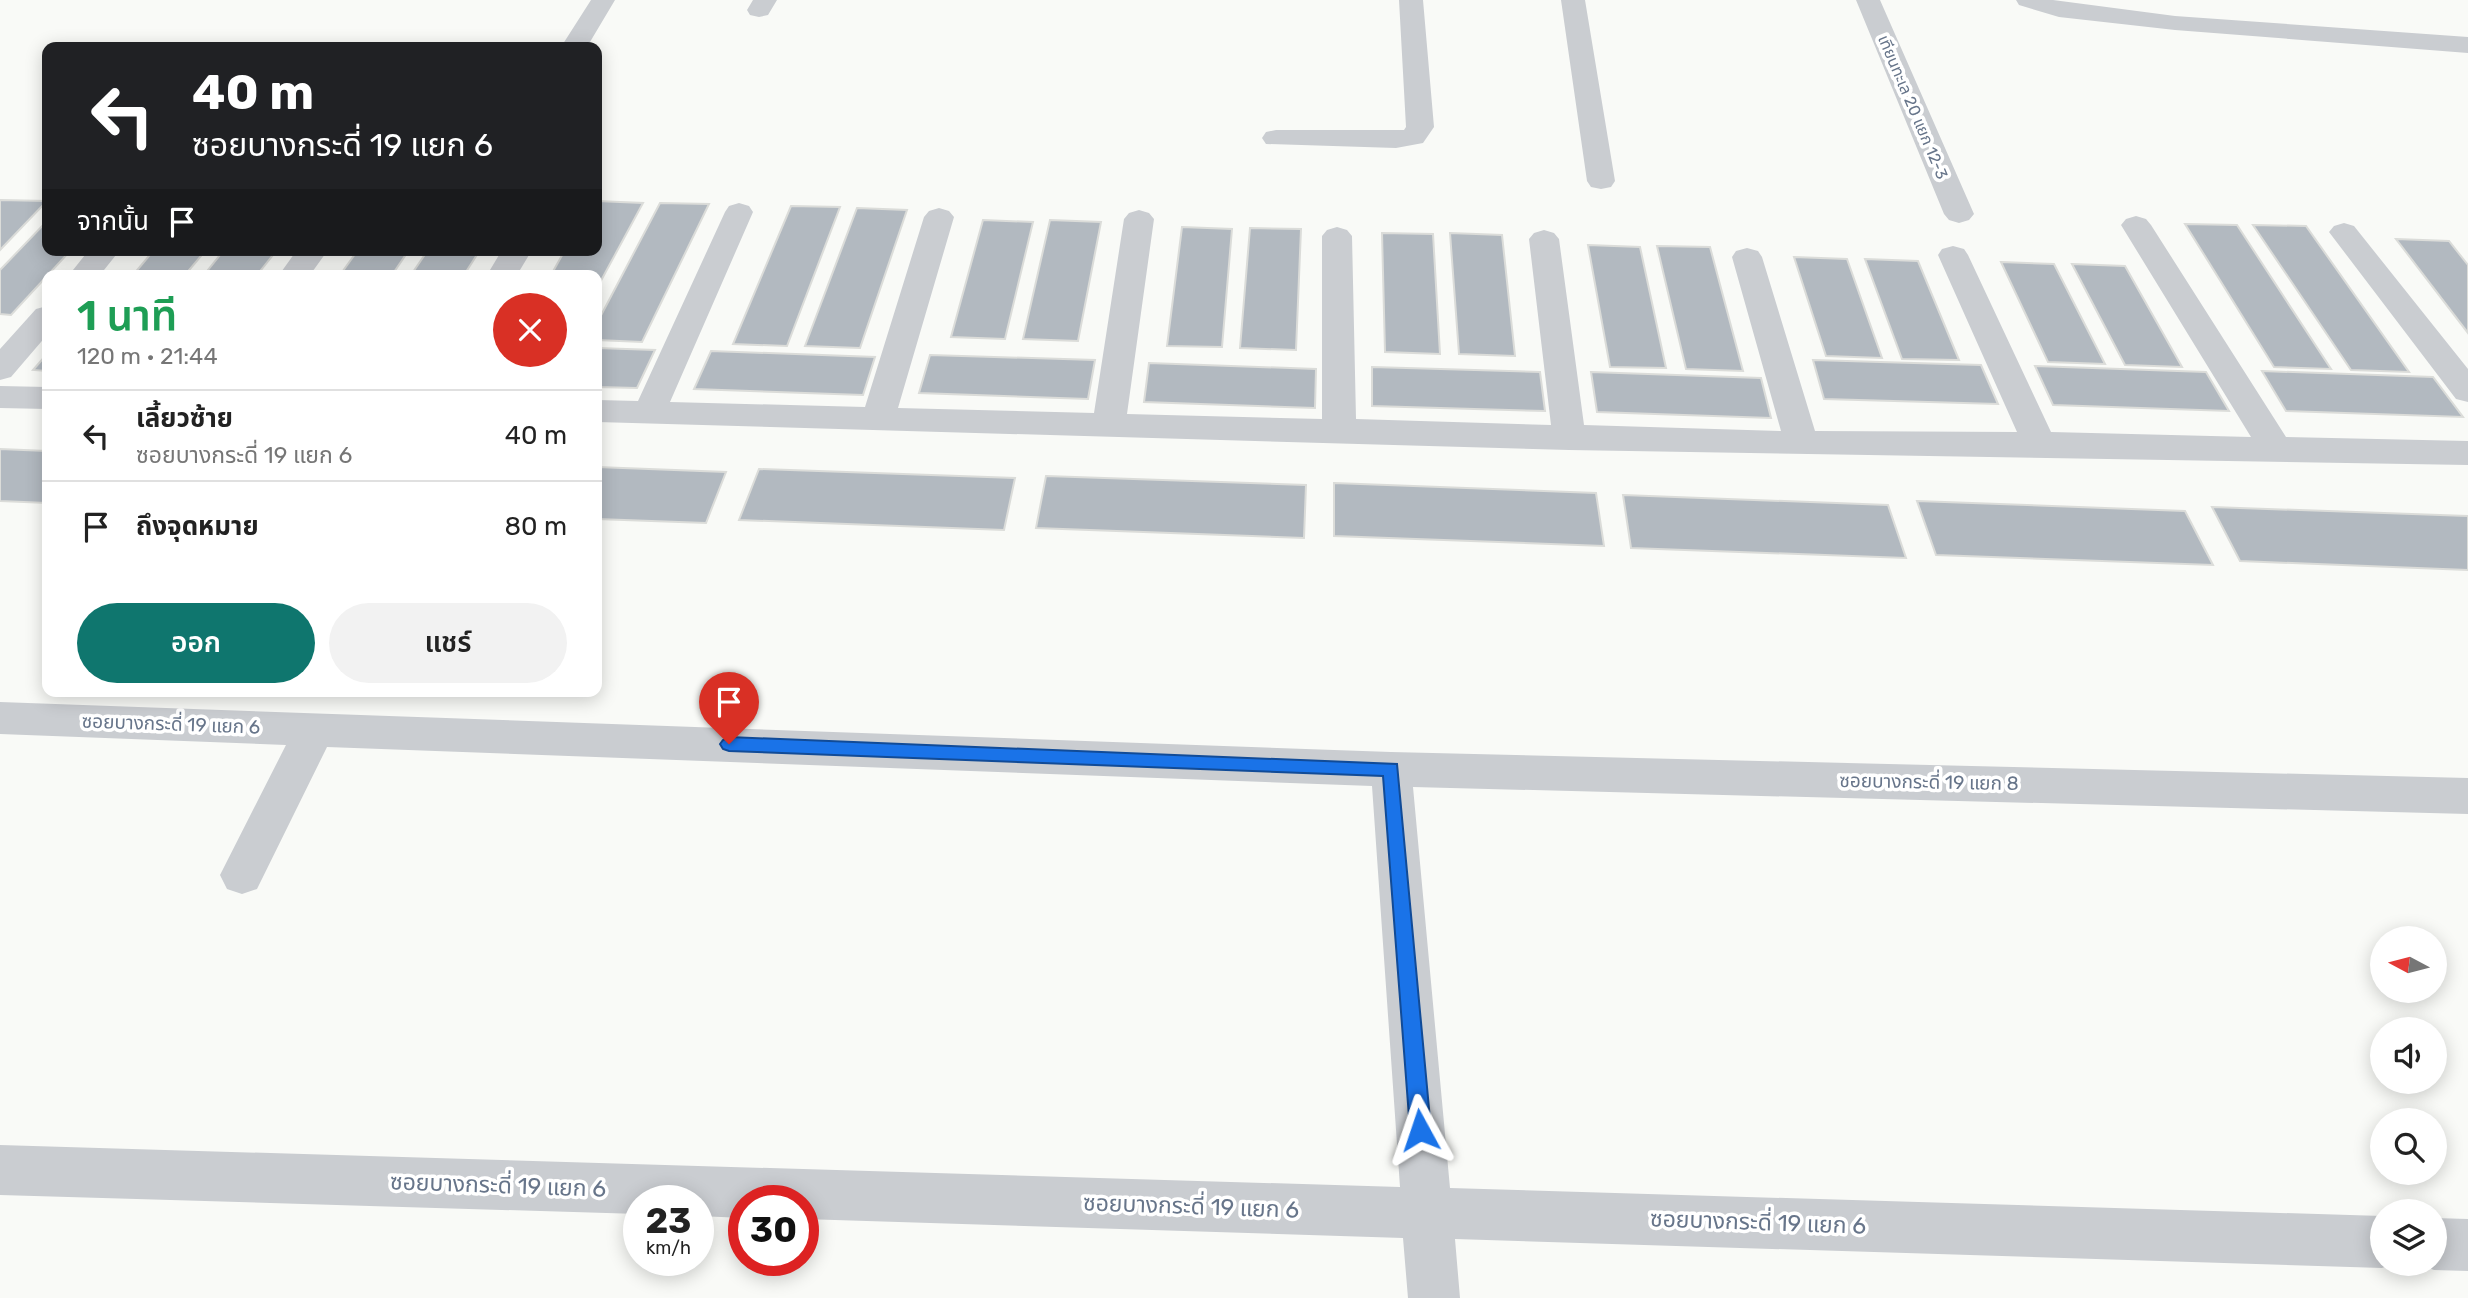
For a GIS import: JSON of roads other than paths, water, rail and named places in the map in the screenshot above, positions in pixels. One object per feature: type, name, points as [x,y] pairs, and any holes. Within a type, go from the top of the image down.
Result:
[{"type":"street","points":[[577,42],[603,0]]},
{"type":"street","points":[[1276,138],[1396,140],[1413,137],[1420,127],[1411,0]]},
{"type":"street","points":[[1573,0],[1601,181]]},
{"type":"street","name":"เทียนทะเล 20 แยก 12-3","points":[[1868,0],[1959,214]]},
{"type":"street","points":[[2028,0],[2059,10],[2175,23],[2468,45]]},
{"type":"street","points":[[649,412],[739,212]]},
{"type":"street","points":[[878,418],[939,217]]},
{"type":"street","points":[[1109,424],[1139,219]]},
{"type":"street","points":[[2136,225],[2276,449]]},
{"type":"street","points":[[2344,232],[2468,391]]},
{"type":"street","points":[[1337,236],[1339,432]]},
{"type":"street","points":[[1544,239],[1569,438]]},
{"type":"street","points":[[1953,255],[2039,444]]},
{"type":"street","points":[[88,270],[100,256]]},
{"type":"street","points":[[1747,257],[1802,443]]},
{"type":"street","points":[[0,369],[42,322]]},
{"type":"street","points":[[0,397],[42,398]]},
{"type":"street","points":[[602,411],[1569,438],[2468,453]]},
{"type":"street","name":"ซอยบางกระดี่ 19 แยก 6","points":[[0,718],[1391,769]]},
{"type":"street","points":[[242,875],[315,729]]},
{"type":"street","points":[[1391,769],[1434,1298]]},
{"type":"street","name":"ซอยบางกระดี่ 19 แยก 8","points":[[1391,769],[2468,796]]},
{"type":"street","name":"ซอยบางกระดี่ 19 แยก 6","points":[[0,1170],[2370,1242]]},
{"type":"street","points":[[2447,1244],[2468,1245]]}]
